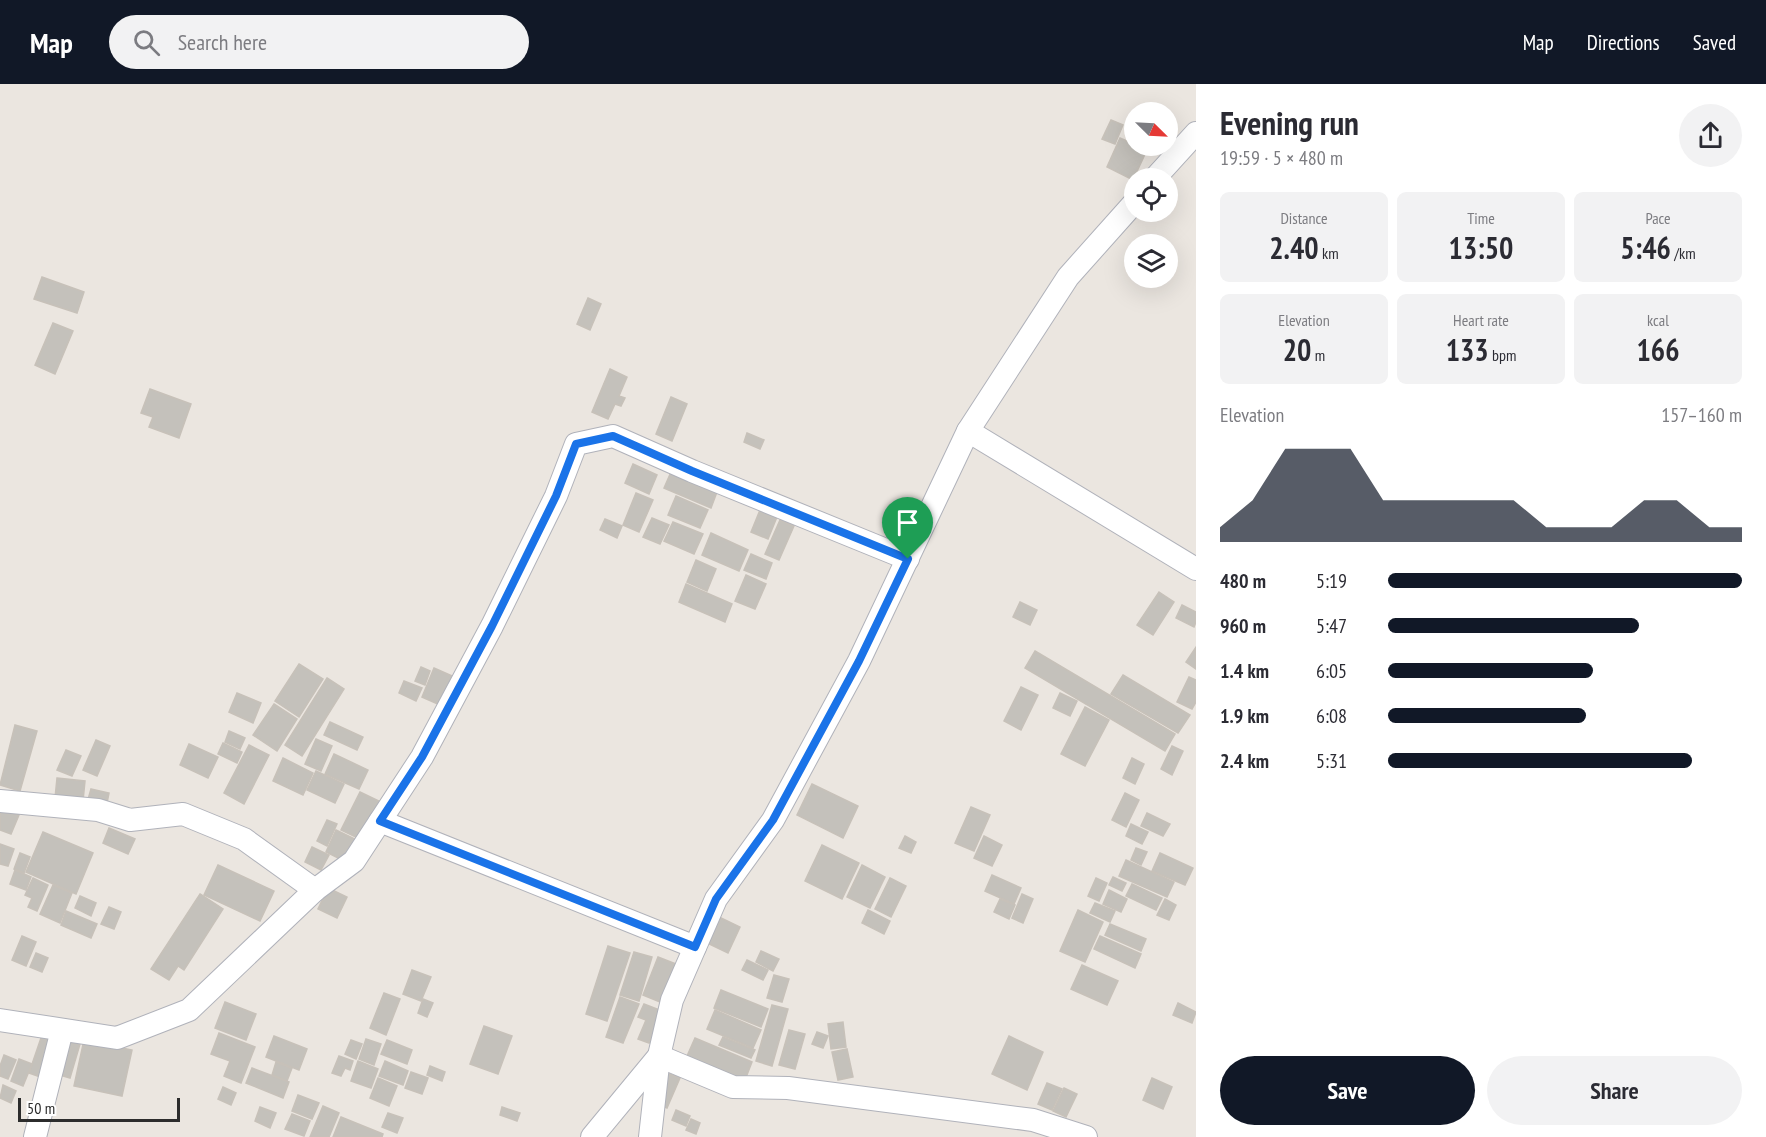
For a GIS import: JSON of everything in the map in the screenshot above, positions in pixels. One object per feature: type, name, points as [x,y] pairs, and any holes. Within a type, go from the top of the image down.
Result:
[{"type":"street","points":[[1164,168],[1196,132]]},
{"type":"street","points":[[650,1137],[659,1056],[672,1000],[716,899],[773,820],[859,661],[968,431],[1068,278],[1124,214]]},
{"type":"street","points":[[968,431],[1196,569]]},
{"type":"street","points":[[0,1020],[117,1038],[189,1010],[315,890],[354,861],[422,757],[492,626],[556,496],[576,444],[613,436],[692,471],[908,559]]},
{"type":"street","points":[[0,801],[98,810],[130,820],[183,814],[244,839],[315,890]]},
{"type":"street","points":[[380,821],[695,947]]},
{"type":"street","points":[[35,1137],[62,1029]]},
{"type":"street","points":[[592,1137],[659,1056]]},
{"type":"street","points":[[659,1056],[733,1088],[789,1088],[1033,1120],[1086,1137]]},
{"type":"building","points":[[1111,120],[1123,125],[1115,144],[1102,139]]},
{"type":"building","points":[[1120,138],[1124,140],[1124,156],[1144,156],[1139,168],[1124,168],[1124,176],[1107,167]]},
{"type":"building","points":[[42,277],[84,292],[77,313],[34,299]]},
{"type":"building","points":[[588,298],[601,304],[590,330],[577,324]]},
{"type":"building","points":[[53,323],[73,331],[55,374],[35,365]]},
{"type":"building","points":[[610,369],[627,377],[619,396],[625,398],[621,406],[615,404],[608,419],[592,412]]},
{"type":"building","points":[[150,389],[191,404],[179,438],[149,427],[153,417],[141,413]]},
{"type":"building","points":[[671,397],[687,404],[672,441],[656,434]]},
{"type":"building","points":[[747,433],[764,440],[760,449],[744,442]]},
{"type":"building","points":[[633,464],[657,475],[649,494],[625,483]]},
{"type":"building","points":[[671,472],[717,492],[711,508],[664,488]]},
{"type":"building","points":[[636,493],[653,500],[639,532],[623,525]]},
{"type":"building","points":[[676,496],[708,510],[700,528],[668,515]]},
{"type":"building","points":[[760,510],[777,517],[768,539],[751,532]]},
{"type":"building","points":[[652,518],[669,525],[660,544],[643,537]]},
{"type":"building","points":[[605,519],[622,526],[617,538],[600,530]]},
{"type":"building","points":[[780,520],[794,526],[779,560],[765,554]]},
{"type":"building","points":[[673,522],[703,534],[694,554],[664,541]]},
{"type":"building","points":[[711,533],[748,550],[739,571],[702,555]]},
{"type":"building","points":[[751,554],[772,563],[766,579],[744,570]]},
{"type":"building","points":[[696,560],[716,569],[707,591],[687,582]]},
{"type":"building","points":[[746,575],[766,584],[755,609],[735,601]]},
{"type":"building","points":[[686,584],[732,604],[725,622],[679,602]]},
{"type":"building","points":[[1159,592],[1174,602],[1153,635],[1137,625]]},
{"type":"building","points":[[1020,602],[1037,610],[1030,625],[1013,617]]},
{"type":"building","points":[[1182,605],[1196,612],[1194,627],[1176,618]]},
{"type":"building","points":[[1196,647],[1196,669],[1186,662]]},
{"type":"building","points":[[1035,651],[1175,734],[1165,751],[1025,668]]},
{"type":"building","points":[[299,664],[323,679],[299,717],[275,701]]},
{"type":"building","points":[[421,667],[430,671],[425,685],[415,681]]},
{"type":"building","points":[[434,668],[452,676],[440,705],[422,697]]},
{"type":"building","points":[[1123,675],[1190,715],[1178,733],[1111,694]]},
{"type":"building","points":[[1189,677],[1196,680],[1196,702],[1192,709],[1177,702]]},
{"type":"building","points":[[327,678],[344,689],[302,756],[285,745]]},
{"type":"building","points":[[404,681],[422,688],[416,701],[399,693]]},
{"type":"building","points":[[1021,687],[1038,695],[1021,730],[1004,721]]},
{"type":"building","points":[[237,693],[261,703],[253,723],[229,712]]},
{"type":"building","points":[[1060,693],[1077,701],[1070,716],[1053,708]]},
{"type":"building","points":[[274,704],[297,719],[277,751],[253,735]]},
{"type":"building","points":[[1085,707],[1109,720],[1085,766],[1061,754]]},
{"type":"building","points":[[330,722],[363,737],[357,750],[324,735]]},
{"type":"building","points":[[15,725],[37,731],[20,791],[0,785]]},
{"type":"building","points":[[229,731],[245,738],[240,749],[225,742]]},
{"type":"building","points":[[316,739],[332,746],[321,771],[305,764]]},
{"type":"building","points":[[96,740],[110,746],[97,776],[83,770]]},
{"type":"building","points":[[223,743],[242,752],[237,763],[218,754]]},
{"type":"building","points":[[189,744],[218,757],[208,778],[180,765]]},
{"type":"building","points":[[249,745],[269,755],[244,804],[224,793]]},
{"type":"building","points":[[1172,746],[1183,751],[1172,775],[1161,769]]},
{"type":"building","points":[[66,750],[81,756],[72,776],[57,770]]},
{"type":"building","points":[[334,754],[368,770],[359,789],[325,774]]},
{"type":"building","points":[[283,758],[313,773],[303,795],[273,781]]},
{"type":"building","points":[[1132,758],[1144,764],[1135,784],[1123,778]]},
{"type":"building","points":[[316,771],[344,784],[335,803],[307,790]]},
{"type":"building","points":[[57,778],[85,781],[83,801],[55,798]]},
{"type":"building","points":[[812,784],[858,806],[843,838],[797,815]]},
{"type":"building","points":[[91,789],[109,793],[106,808],[87,803]]},
{"type":"building","points":[[360,792],[379,801],[360,839],[341,830]]},
{"type":"building","points":[[1125,793],[1139,800],[1126,827],[1112,820]]},
{"type":"building","points":[[971,807],[990,815],[974,851],[955,843]]},
{"type":"building","points":[[0,808],[19,815],[11,834],[0,830]]},
{"type":"building","points":[[1147,813],[1170,824],[1163,836],[1141,826]]},
{"type":"building","points":[[327,820],[337,824],[327,846],[317,841]]},
{"type":"building","points":[[1131,824],[1148,832],[1142,844],[1126,836]]},
{"type":"building","points":[[109,828],[135,839],[128,854],[103,843]]},
{"type":"building","points":[[336,830],[359,841],[348,863],[326,852]]},
{"type":"building","points":[[43,832],[93,853],[76,894],[26,872]]},
{"type":"building","points":[[905,836],[916,842],[911,853],[899,848]]},
{"type":"building","points":[[984,836],[1002,845],[992,866],[974,858]]},
{"type":"building","points":[[0,844],[14,849],[8,866],[0,864]]},
{"type":"building","points":[[822,845],[859,863],[842,899],[805,881]]},
{"type":"building","points":[[312,847],[329,855],[321,870],[305,862]]},
{"type":"building","points":[[1136,848],[1147,852],[1141,865],[1131,860]]},
{"type":"building","points":[[20,853],[30,857],[24,873],[14,869]]},
{"type":"building","points":[[1160,853],[1193,868],[1185,885],[1152,871]]},
{"type":"building","points":[[1126,860],[1174,882],[1167,897],[1119,876]]},
{"type":"building","points":[[218,865],[274,891],[260,921],[204,895]]},
{"type":"building","points":[[862,865],[885,877],[870,908],[847,897]]},
{"type":"building","points":[[15,870],[31,877],[26,890],[10,884]]},
{"type":"building","points":[[992,875],[1021,888],[1014,904],[985,891]]},
{"type":"building","points":[[1113,877],[1126,883],[1122,891],[1109,885]]},
{"type":"building","points":[[33,878],[48,885],[37,911],[28,907],[32,898],[25,895]]},
{"type":"building","points":[[890,878],[906,886],[891,917],[875,909]]},
{"type":"building","points":[[1096,878],[1107,883],[1099,901],[1088,896]]},
{"type":"building","points":[[1132,884],[1162,898],[1156,910],[1126,896]]},
{"type":"building","points":[[53,885],[72,893],[60,923],[40,914]]},
{"type":"building","points":[[328,888],[347,897],[337,918],[318,909]]},
{"type":"building","points":[[1109,890],[1127,899],[1121,912],[1103,904]]},
{"type":"building","points":[[200,894],[223,909],[184,970],[178,966],[169,980],[151,969]]},
{"type":"building","points":[[1022,894],[1033,899],[1023,923],[1012,918]]},
{"type":"building","points":[[80,896],[96,903],[91,916],[75,908]]},
{"type":"building","points":[[1000,899],[1015,905],[1009,919],[994,912]]},
{"type":"building","points":[[1165,899],[1176,905],[1169,920],[1157,915]]},
{"type":"building","points":[[1095,903],[1115,911],[1110,922],[1090,913]]},
{"type":"building","points":[[109,907],[121,912],[114,929],[101,924]]},
{"type":"building","points":[[868,910],[890,921],[884,934],[862,923]]},
{"type":"building","points":[[1078,910],[1103,922],[1085,962],[1060,951]]},
{"type":"building","points":[[66,911],[97,924],[91,938],[61,925]]},
{"type":"building","points":[[719,917],[740,927],[728,953],[707,943]]},
{"type":"building","points":[[1110,924],[1146,939],[1141,951],[1105,935]]},
{"type":"building","points":[[22,936],[36,942],[26,966],[12,960]]},
{"type":"building","points":[[1100,936],[1141,954],[1135,968],[1094,949]]},
{"type":"building","points":[[608,946],[630,953],[607,1021],[586,1014]]},
{"type":"building","points":[[761,951],[779,959],[773,971],[756,962]]},
{"type":"building","points":[[634,952],[652,957],[639,1001],[620,995]]},
{"type":"building","points":[[36,953],[48,958],[42,972],[30,967]]},
{"type":"building","points":[[658,957],[681,966],[665,1004],[643,995]]},
{"type":"building","points":[[747,960],[768,970],[763,980],[742,970]]},
{"type":"building","points":[[1082,965],[1118,981],[1107,1005],[1071,989]]},
{"type":"building","points":[[412,970],[431,977],[421,1001],[403,994]]},
{"type":"building","points":[[774,975],[789,979],[782,1002],[767,998]]},
{"type":"building","points":[[721,990],[768,1009],[761,1027],[714,1008]]},
{"type":"building","points":[[384,993],[400,999],[386,1035],[370,1028]]},
{"type":"building","points":[[620,997],[639,1004],[623,1043],[606,1037]]},
{"type":"building","points":[[423,999],[433,1003],[427,1017],[418,1013]]},
{"type":"building","points":[[225,1002],[256,1014],[246,1040],[215,1028]]},
{"type":"building","points":[[1178,1003],[1196,1012],[1192,1023],[1173,1015]]},
{"type":"building","points":[[644,1004],[662,1011],[649,1043],[638,1039],[646,1020],[638,1017]]},
{"type":"building","points":[[772,1005],[788,1009],[772,1066],[756,1061]]},
{"type":"building","points":[[715,1010],[761,1030],[753,1048],[707,1029]]},
{"type":"building","points":[[843,1022],[846,1047],[831,1049],[828,1024]]},
{"type":"building","points":[[484,1026],[512,1036],[498,1074],[470,1064]]},
{"type":"building","points":[[789,1030],[805,1034],[795,1069],[779,1065]]},
{"type":"building","points":[[817,1032],[828,1036],[823,1048],[812,1044]]},
{"type":"building","points":[[219,1033],[255,1047],[241,1083],[224,1076],[230,1061],[211,1054]]},
{"type":"building","points":[[42,1035],[58,1041],[46,1079],[29,1073]]},
{"type":"building","points":[[274,1036],[307,1049],[299,1070],[266,1057]]},
{"type":"building","points":[[1009,1036],[1043,1052],[1027,1090],[992,1074]]},
{"type":"building","points":[[723,1037],[755,1050],[751,1058],[719,1045]]},
{"type":"building","points":[[695,1038],[752,1062],[745,1080],[687,1056]]},
{"type":"building","points":[[63,1039],[80,1044],[70,1078],[53,1073]]},
{"type":"building","points":[[366,1039],[381,1044],[374,1065],[359,1059]]},
{"type":"building","points":[[84,1040],[132,1050],[122,1096],[74,1086]]},
{"type":"building","points":[[351,1040],[362,1044],[356,1059],[345,1054]]},
{"type":"building","points":[[387,1040],[412,1050],[407,1064],[381,1054]]},
{"type":"building","points":[[847,1049],[853,1077],[838,1080],[832,1052]]},
{"type":"building","points":[[4,1055],[16,1060],[8,1079],[0,1076],[0,1066]]},
{"type":"building","points":[[339,1056],[353,1061],[350,1070],[345,1068],[341,1076],[332,1073]]},
{"type":"building","points":[[19,1059],[32,1064],[23,1086],[11,1081]]},
{"type":"building","points":[[358,1061],[378,1069],[371,1088],[351,1081]]},
{"type":"building","points":[[385,1061],[408,1071],[403,1085],[379,1076]]},
{"type":"building","points":[[276,1062],[292,1068],[287,1081],[272,1075]]},
{"type":"building","points":[[430,1066],[445,1072],[442,1081],[427,1075]]},
{"type":"building","points":[[252,1068],[289,1082],[283,1098],[246,1083]]},
{"type":"building","points":[[411,1072],[428,1078],[422,1094],[405,1088]]},
{"type":"building","points":[[667,1073],[680,1078],[667,1108],[655,1103]]},
{"type":"building","points":[[378,1078],[397,1086],[389,1106],[370,1098]]},
{"type":"building","points":[[1152,1078],[1172,1087],[1163,1109],[1143,1100]]},
{"type":"building","points":[[1047,1083],[1062,1089],[1052,1110],[1038,1104]]},
{"type":"building","points":[[3,1085],[16,1091],[11,1103],[0,1098]]},
{"type":"building","points":[[223,1087],[236,1093],[231,1105],[218,1099]]},
{"type":"building","points":[[1064,1088],[1077,1094],[1066,1117],[1053,1111]]},
{"type":"building","points":[[298,1095],[319,1103],[312,1119],[292,1111]]},
{"type":"building","points":[[323,1106],[339,1113],[329,1137],[310,1137]]},
{"type":"building","points":[[260,1107],[276,1113],[270,1128],[255,1121]]},
{"type":"building","points":[[502,1107],[520,1113],[517,1121],[500,1115]]},
{"type":"building","points":[[676,1110],[690,1116],[686,1126],[672,1120]]},
{"type":"building","points":[[388,1113],[403,1118],[397,1133],[382,1127]]},
{"type":"building","points":[[292,1114],[310,1121],[304,1136],[285,1129]]},
{"type":"building","points":[[341,1117],[383,1134],[382,1137],[333,1137]]},
{"type":"building","points":[[691,1119],[700,1123],[696,1134],[686,1130]]},
{"type":"route","points":[[613,436],[692,471],[908,559],[859,661],[773,820],[716,899],[695,947],[380,821],[422,757],[492,626],[556,496],[576,444],[613,436]]}]
